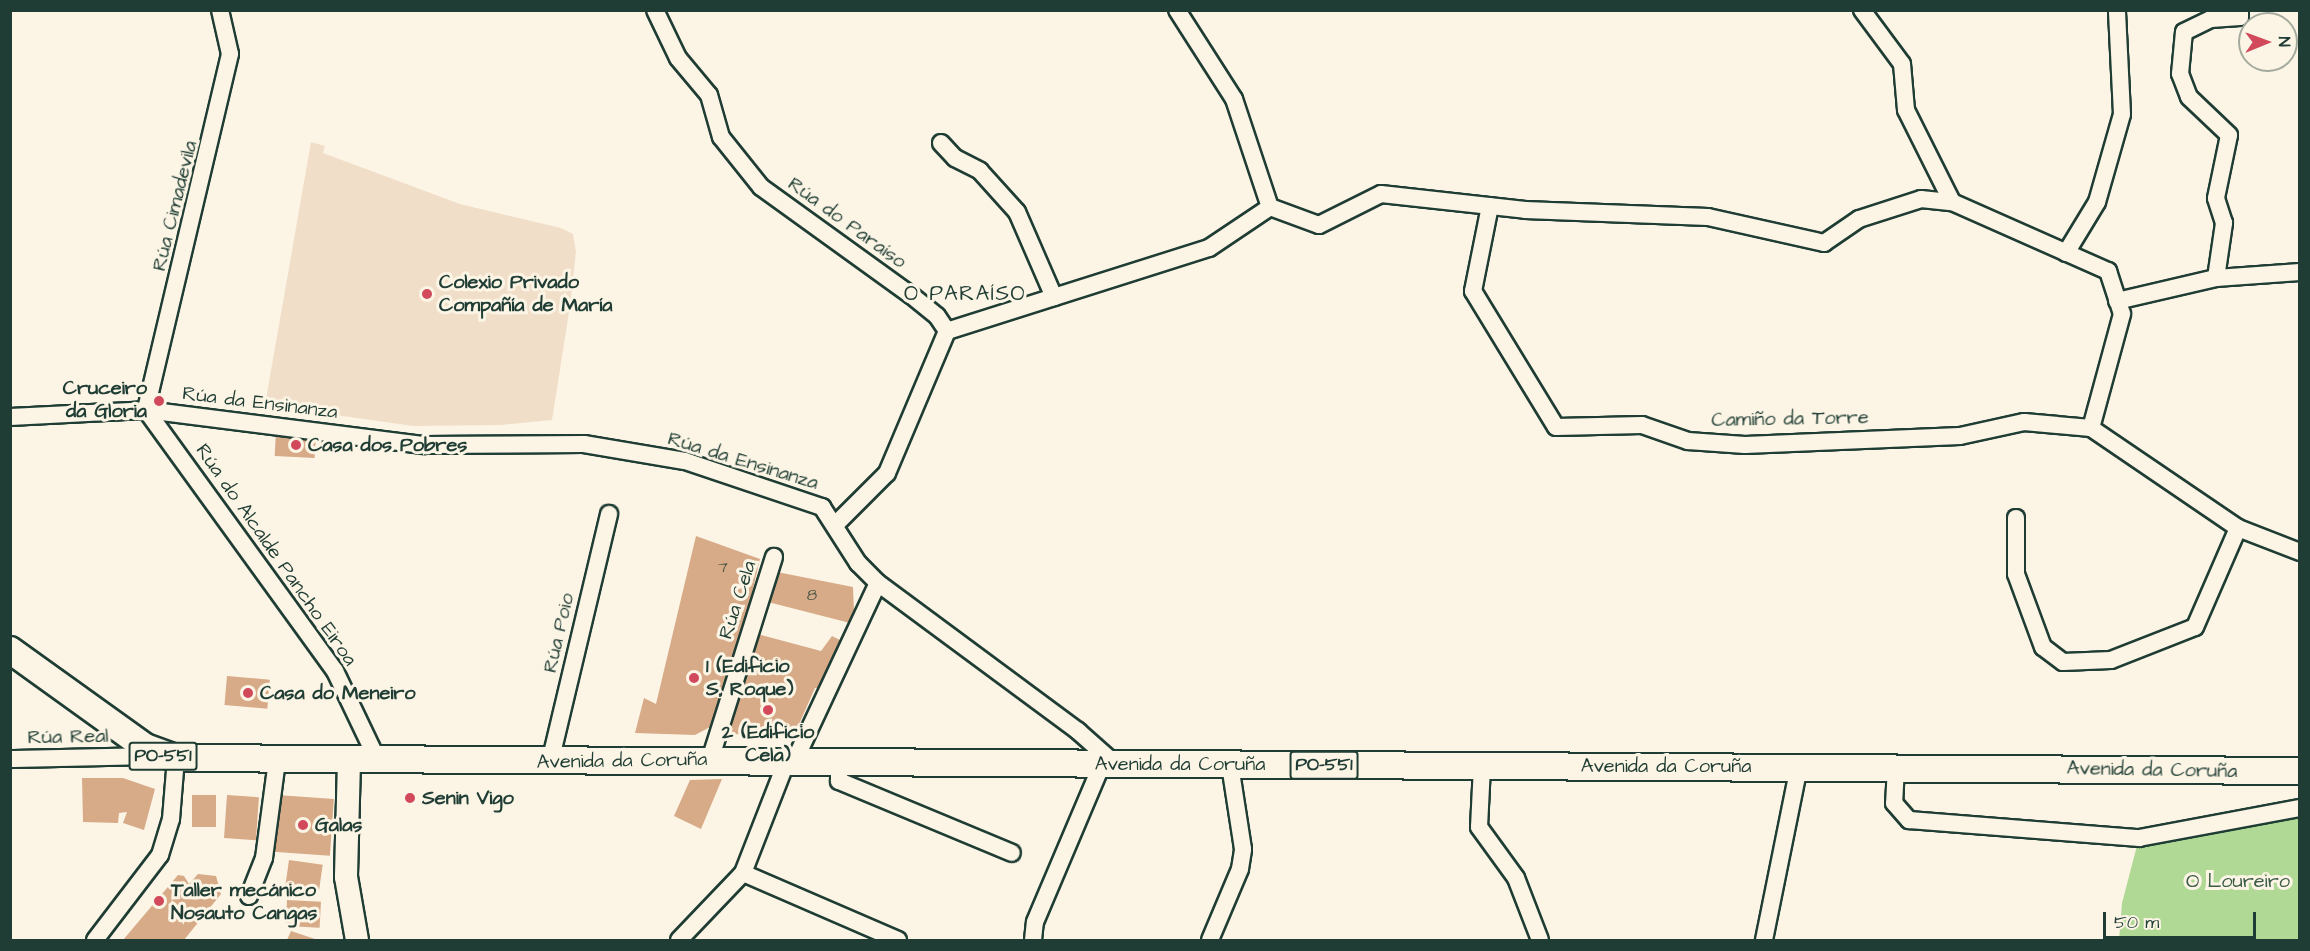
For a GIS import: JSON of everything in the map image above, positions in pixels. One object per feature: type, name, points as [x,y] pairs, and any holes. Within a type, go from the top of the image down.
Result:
[{"type":"main road","name":"PO-551","points":[[10,650],[145,747],[169,757],[349,761]]},
{"type":"main road","name":"Avenida da Coruña","points":[[349,761],[791,760],[2300,771]]},
{"type":"street","name":"Rúa Cimadevila","points":[[146,410],[230,54],[220,10]]},
{"type":"street","name":"Rúa do Paraíso","points":[[655,10],[678,58],[709,95],[721,137],[761,188],[911,295],[937,316],[947,331]]},
{"type":"street","points":[[1177,10],[1234,99],[1270,207]]},
{"type":"street","points":[[1862,10],[1902,64],[1906,110],[1952,202]]},
{"type":"street","points":[[2066,253],[2097,202],[2122,114],[2117,10]]},
{"type":"street","points":[[2216,278],[2224,223],[2216,198],[2229,135],[2189,96],[2180,74],[2184,32],[2211,19],[2240,17],[2240,10]]},
{"type":"street","points":[[941,143],[955,158],[980,171],[1017,212],[1054,297]]},
{"type":"street","points":[[1270,207],[1319,225],[1381,194],[1490,206],[1708,217],[1824,243],[1859,219],[1921,199],[1952,202],[2108,272],[2122,314],[2091,428],[2238,528],[2300,552]]},
{"type":"street","name":"Camiño da Torre","points":[[1490,206],[1473,291],[1556,427],[1642,425],[1688,441],[1744,445],[1960,436],[2024,422],[2091,428]]},
{"type":"street","points":[[836,524],[887,473],[947,331],[1209,248],[1270,207]]},
{"type":"street","points":[[2117,300],[2216,278],[2300,272]]},
{"type":"street","name":"Rúa da Ensinanza","points":[[10,417],[146,410],[425,445],[595,446],[685,461],[822,507],[836,524],[858,563],[878,583],[1078,731],[1109,764]]},
{"type":"street","name":"Rúa do Alcalde Pancho Eiroa","points":[[146,410],[329,662],[378,761]]},
{"type":"street","name":"Rúa Poio","points":[[550,762],[609,514]]},
{"type":"street","points":[[2016,518],[2016,574],[2043,647],[2063,662],[2111,660],[2195,627],[2238,528]]},
{"type":"street","name":"Rúa Cela","points":[[710,760],[774,557]]},
{"type":"street","points":[[678,940],[743,873],[791,760],[878,583]]},
{"type":"street","points":[[95,940],[160,855],[171,819],[169,757]]},
{"type":"street","name":"Rúa Real","points":[[10,759],[169,757]]},
{"type":"street","points":[[249,896],[264,858],[277,761]]},
{"type":"street","points":[[349,761],[346,877],[357,940]]},
{"type":"street","points":[[838,761],[839,782],[1012,853]]},
{"type":"street","points":[[1033,940],[1035,922],[1109,764]]},
{"type":"street","points":[[1210,940],[1240,869],[1243,849],[1230,765]]},
{"type":"street","points":[[1482,766],[1479,827],[1516,878],[1540,940]]},
{"type":"street","points":[[1764,940],[1799,766]]},
{"type":"street","points":[[1896,767],[1894,803],[1909,820],[2139,838],[2300,808]]},
{"type":"street","points":[[743,873],[898,940]]},
{"type":"shaded area","name":"Colexio Privado Compañía de María","points":[[311,142],[325,146],[323,153],[460,204],[561,228],[573,234],[576,252],[570,306],[552,420],[501,425],[413,426],[265,405]]},
{"type":"green space","name":"O Loureiro","points":[[2299,808],[2299,940],[2119,940],[2122,903],[2139,838]]},
{"type":"building","name":"Casa dos Pobres","points":[[276,431],[316,433],[315,458],[275,456]]},
{"type":"building","points":[[696,536],[760,559],[746,618],[712,726],[695,735],[635,733],[644,698],[656,704]]},
{"type":"building","points":[[777,572],[853,587],[854,612],[850,623],[768,602]]},
{"type":"building","points":[[757,634],[821,651],[832,636],[842,641],[822,688],[815,688],[796,731],[721,735]]},
{"type":"building","name":"Casa do Meneiro","points":[[227,676],[270,680],[267,709],[224,705]]},
{"type":"building","points":[[82,778],[123,778],[155,789],[144,830],[123,823],[127,812],[119,813],[118,823],[83,822]]},
{"type":"building","points":[[722,779],[701,829],[674,816],[690,780]]},
{"type":"building","points":[[192,795],[216,795],[216,827],[192,827]]},
{"type":"building","points":[[227,795],[259,797],[256,840],[224,838]]},
{"type":"building","name":"Galas","points":[[277,795],[334,799],[330,856],[273,852]]},
{"type":"building","points":[[289,860],[323,865],[319,890],[285,886]]},
{"type":"building","points":[[198,874],[216,876],[221,894],[184,940],[123,940],[178,875],[184,876],[189,884]]},
{"type":"building","points":[[287,900],[321,902],[320,928],[286,926]]},
{"type":"building","points":[[291,931],[318,940],[287,940]]},
{"type":"place","name":"Colexio Privado Compañía de María","points":[[427,294]]},
{"type":"place","name":"Cruceiro da Gloria","points":[[159,401]]},
{"type":"place","name":"Casa dos Pobres","points":[[296,445]]},
{"type":"place","name":"1 (Edificio S. Roque)","points":[[694,678]]},
{"type":"place","name":"Casa do Meneiro","points":[[248,693]]},
{"type":"place","name":"2 (Edificio Cela)","points":[[768,710]]},
{"type":"place","name":"Senin Vigo","points":[[410,798]]},
{"type":"place","name":"Galas","points":[[303,825]]},
{"type":"place","name":"Taller mecánico Nosauto Cangas","points":[[159,901]]},
{"type":"district","name":"O PARAÍSO","points":[[965,294]]}]
